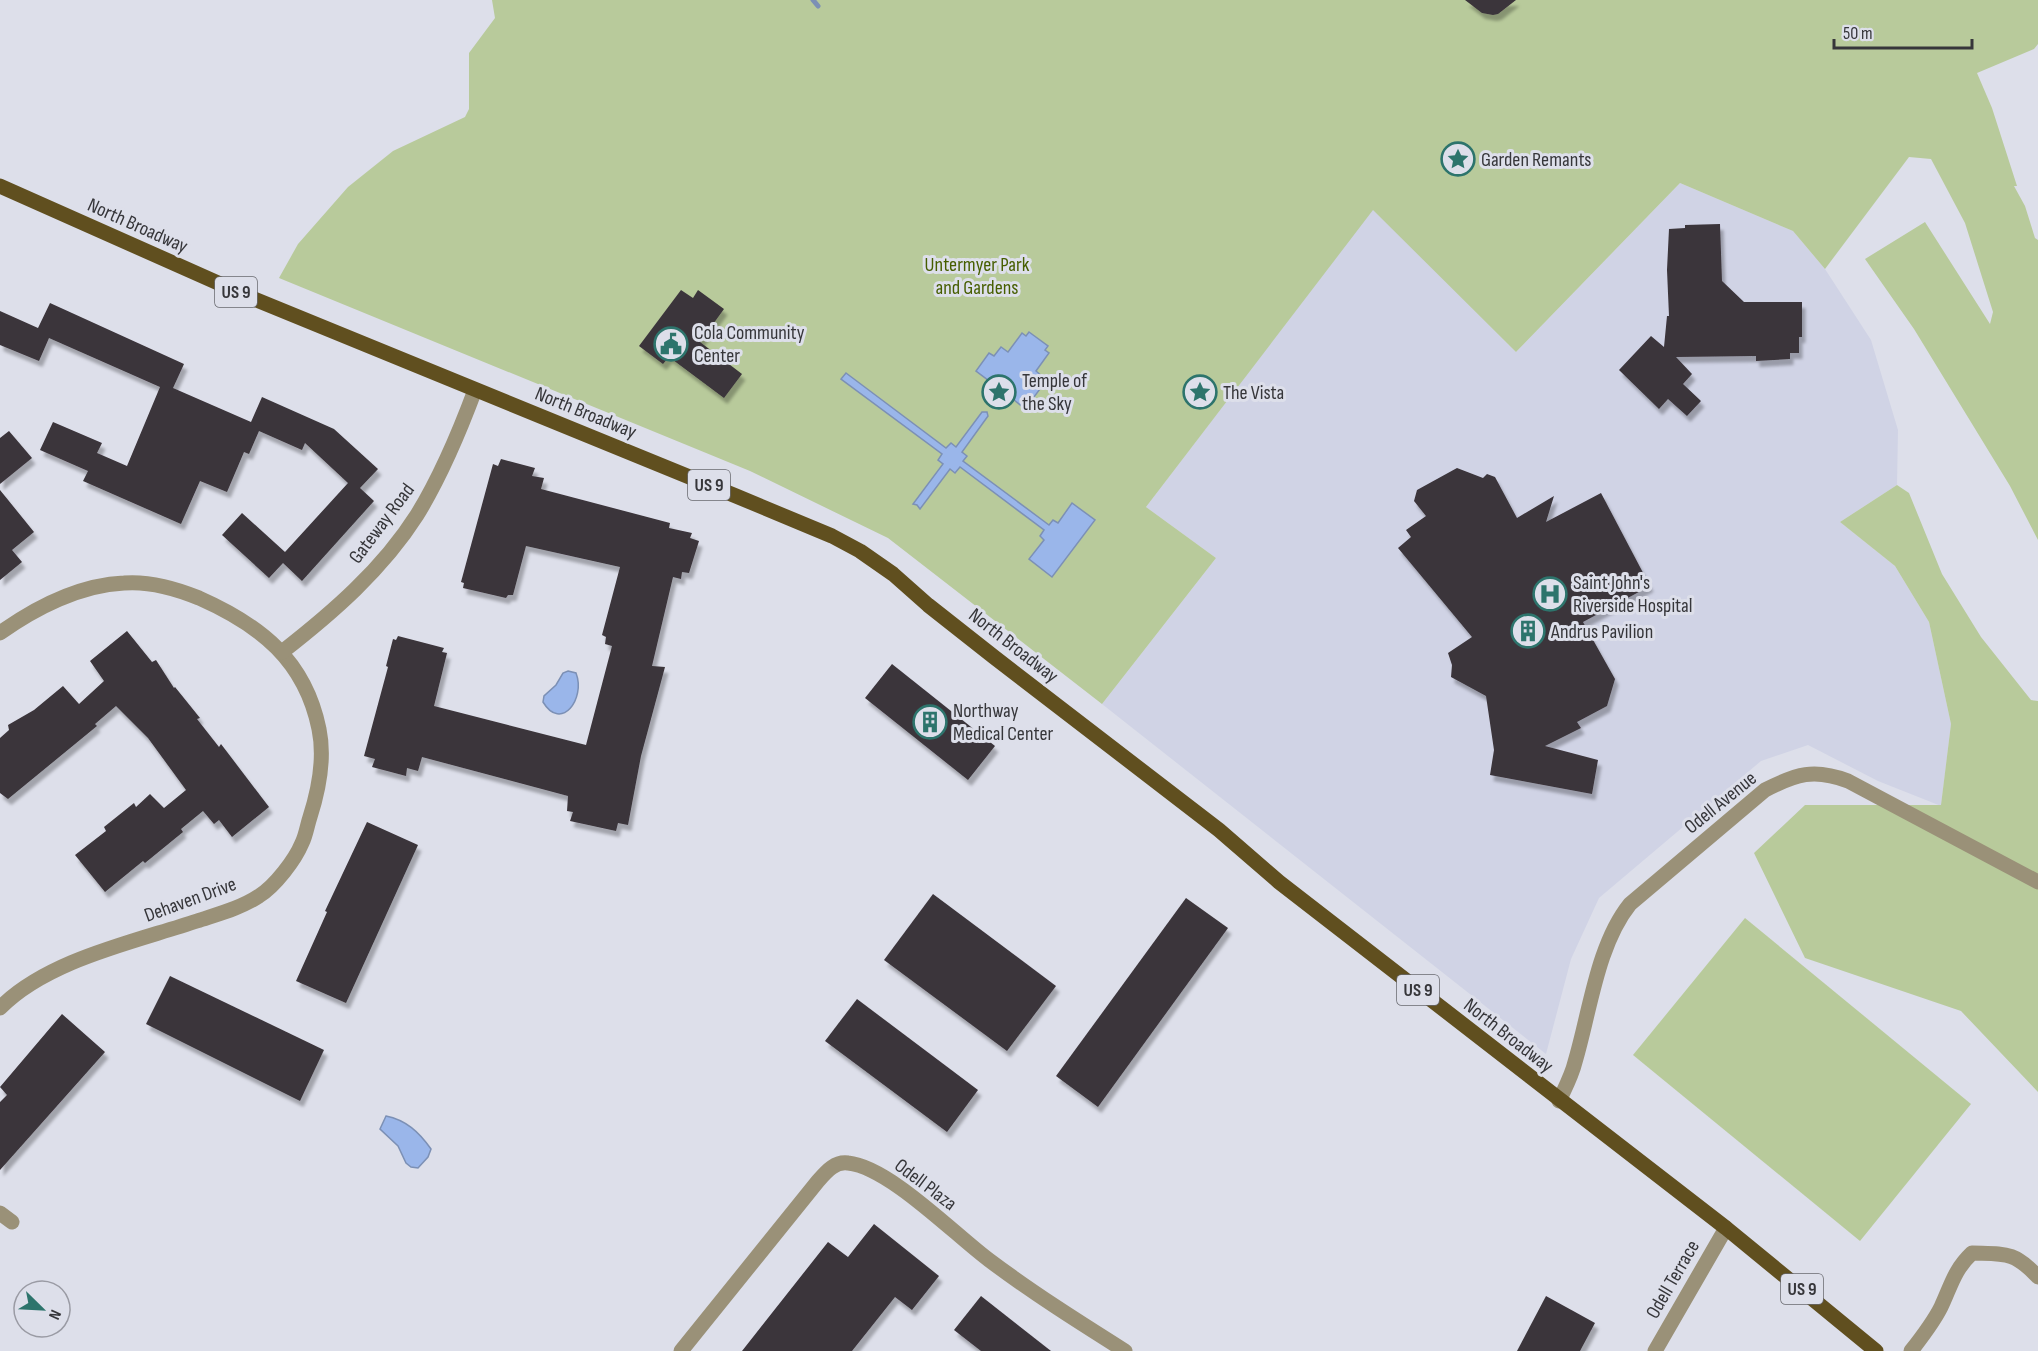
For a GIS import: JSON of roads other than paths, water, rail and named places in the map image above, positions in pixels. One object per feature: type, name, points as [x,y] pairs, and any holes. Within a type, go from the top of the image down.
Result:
[{"type":"main road","name":"North Broadway","points":[[0,186],[254,299],[832,536],[860,551],[893,574],[936,611],[1219,830],[1279,882],[1559,1101],[1726,1228],[1876,1351]]},
{"type":"street","name":"Gateway Road","points":[[282,652],[319,623],[348,595],[393,547],[416,516],[456,439],[475,390]]},
{"type":"street","name":"Dehaven Drive","points":[[0,633],[17,621],[54,602],[87,589],[125,582],[163,587],[205,601],[257,629],[282,652],[302,681],[315,710],[322,747],[317,795],[302,844],[281,875],[260,895],[232,909],[70,963],[35,980],[0,1008]]},
{"type":"street","name":"Odell Avenue","points":[[1559,1101],[1575,1065],[1607,943],[1619,918],[1630,904],[1758,796],[1786,779],[1824,773],[1848,781],[2038,882]]},
{"type":"street","name":"Odell Plaza","points":[[681,1351],[830,1167],[846,1162],[887,1178],[988,1259],[1056,1308],[1125,1351]]},
{"type":"street","name":"Odell Terrace","points":[[1655,1351],[1726,1228]]},
{"type":"street","points":[[1911,1351],[1942,1306],[1949,1285],[1960,1264],[1972,1253],[2006,1254],[2023,1260],[2038,1277]]},
{"type":"water","points":[[1029,332],[1048,346],[1045,350],[1049,353],[1036,371],[1043,377],[1036,386],[1040,389],[1025,409],[1013,399],[1015,389],[1010,380],[998,375],[988,380],[976,371],[989,353],[994,356],[1001,347],[1008,352],[1022,333],[1026,336]]},
{"type":"water","points":[[846,373],[946,448],[951,443],[956,447],[982,412],[987,412],[988,416],[962,452],[967,456],[963,461],[1049,525],[1053,520],[1058,523],[1072,503],[1095,520],[1052,577],[1029,559],[1044,540],[1040,536],[1044,530],[960,467],[955,473],[950,469],[920,509],[913,504],[943,464],[938,460],[942,454],[841,379]]},
{"type":"water","points":[[568,671],[576,673],[578,693],[570,708],[564,713],[557,714],[543,702],[544,696],[556,685],[563,673]]},
{"type":"water","points":[[386,1116],[400,1120],[412,1128],[431,1149],[428,1157],[418,1168],[406,1163],[398,1146],[380,1129]]},
{"type":"waterway","points":[[813,0],[818,6]]},
{"type":"place","name":"Garden Remants","points":[[1458,159]]},
{"type":"place","name":"Cola Community Center","points":[[671,344]]},
{"type":"place","name":"Temple of the Sky","points":[[999,392]]},
{"type":"place","name":"The Vista","points":[[1200,392]]},
{"type":"place","name":"Saint John's Riverside Hospital","points":[[1550,594]]},
{"type":"place","name":"Andrus Pavilion","points":[[1528,631]]},
{"type":"place","name":"Northway Medical Center","points":[[930,722]]},
{"type":"park label","name":"Untermyer Park and Gardens","points":[[977,276]]}]
